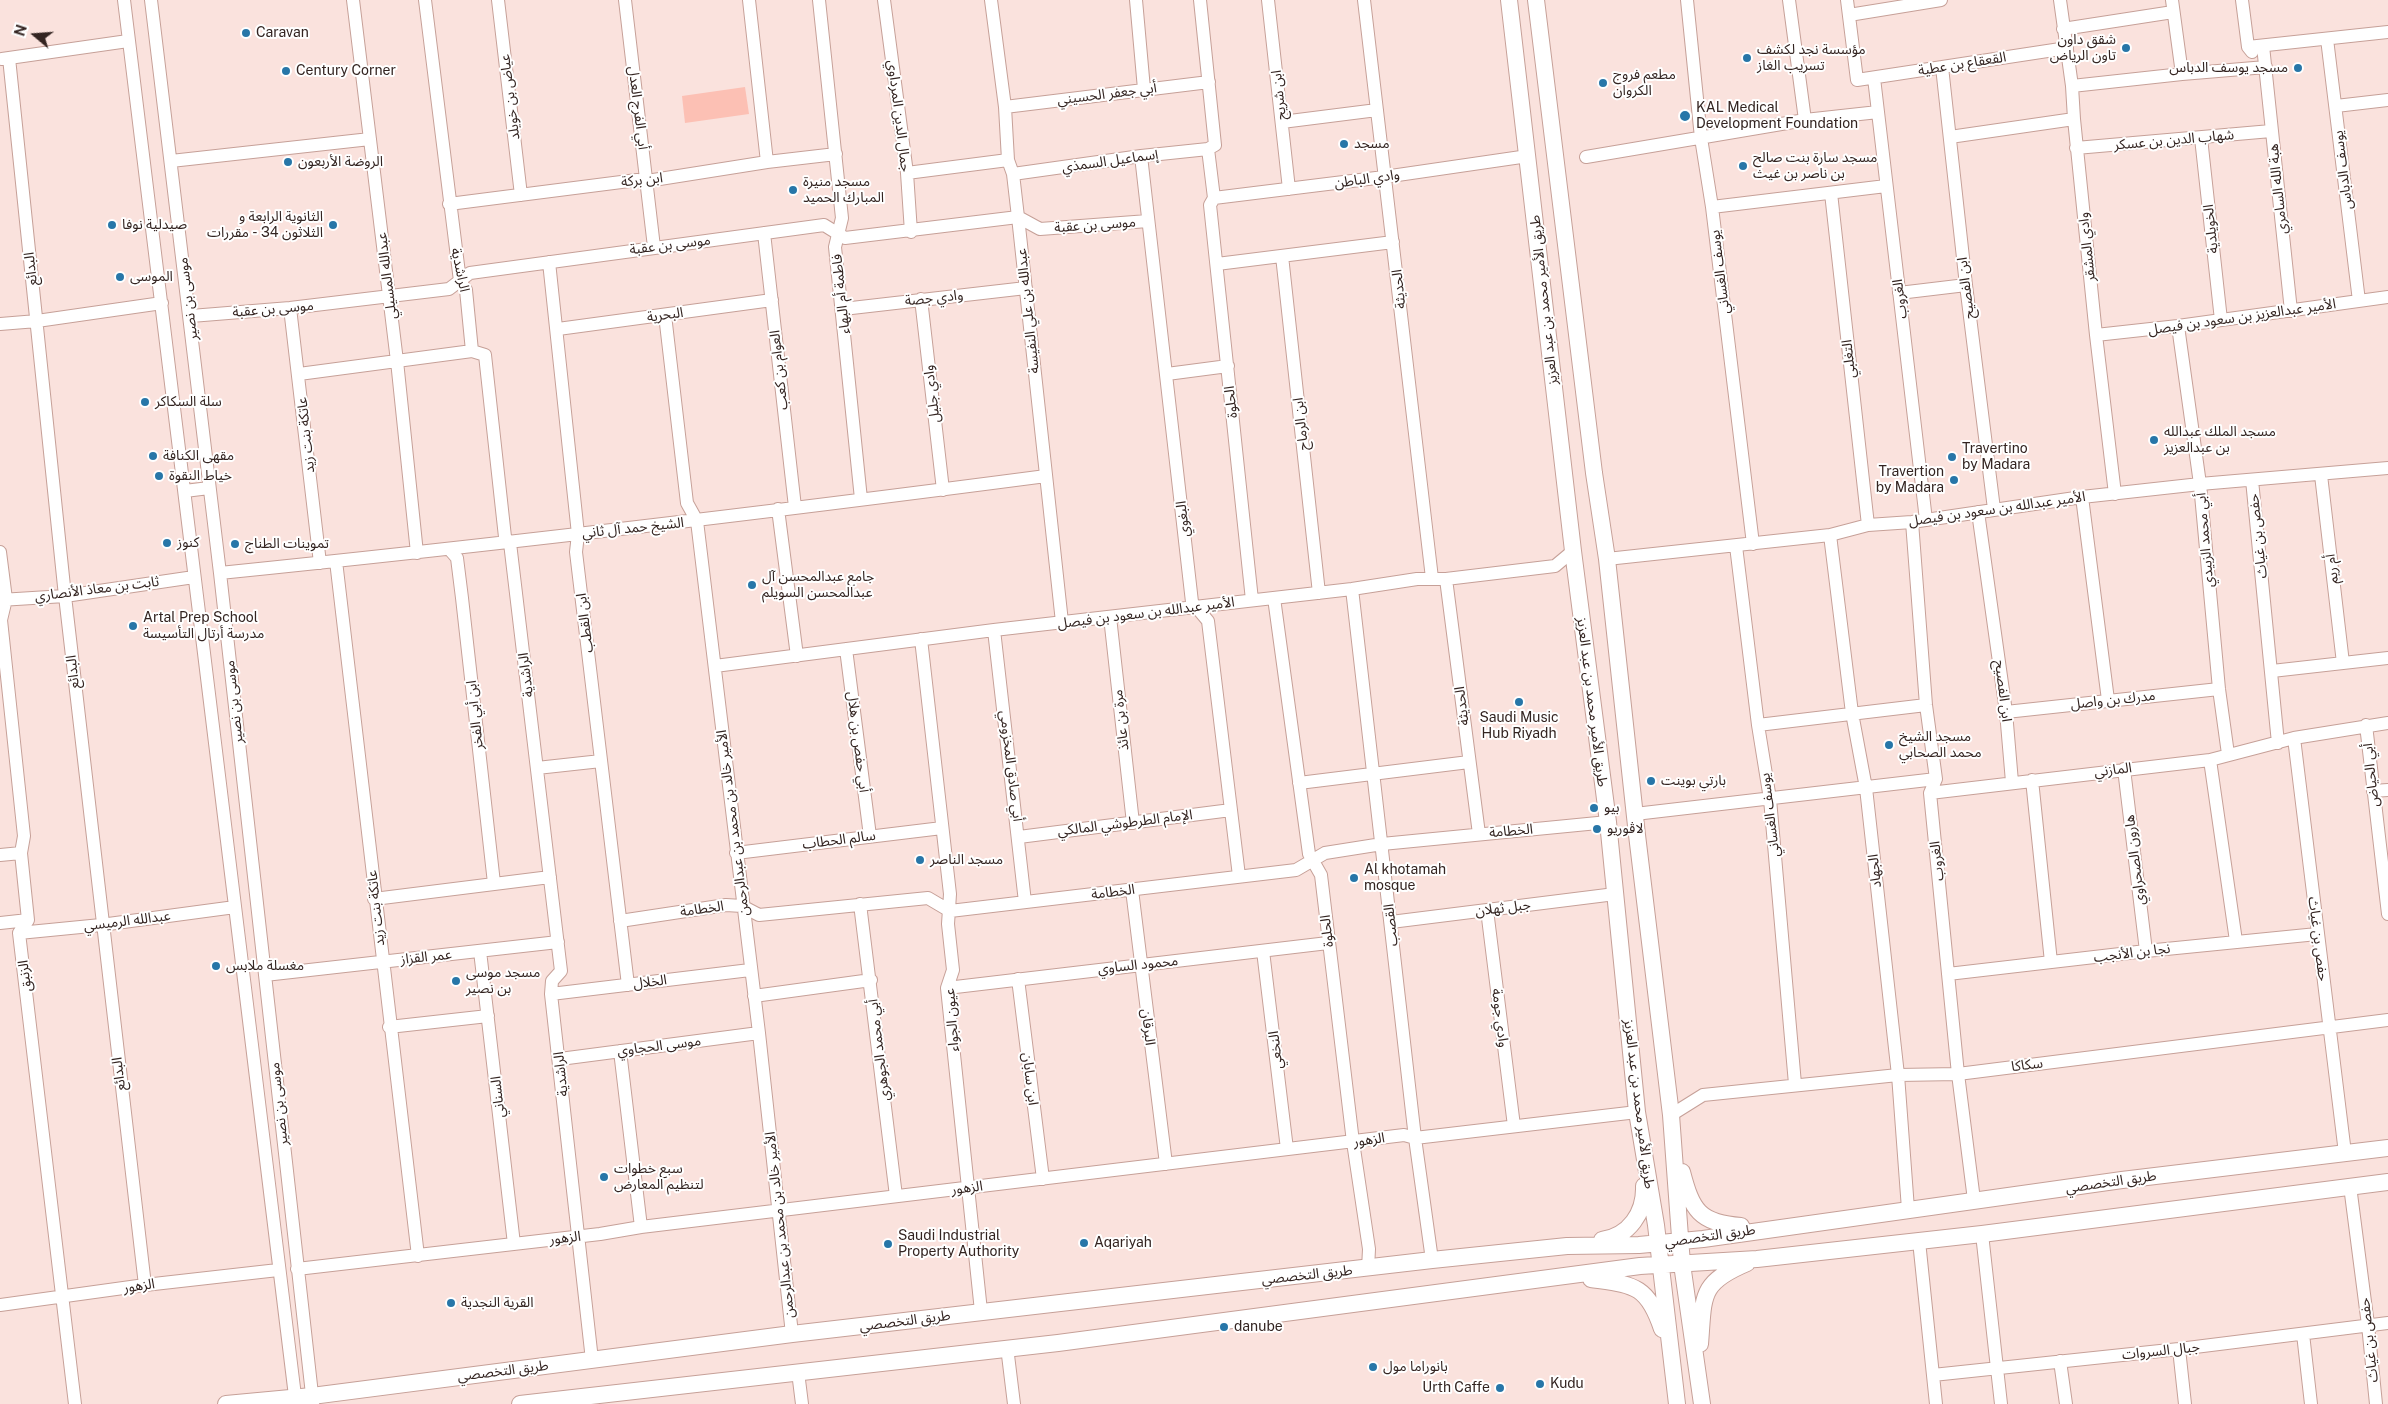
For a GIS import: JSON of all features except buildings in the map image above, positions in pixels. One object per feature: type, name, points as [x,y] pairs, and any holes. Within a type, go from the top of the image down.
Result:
[{"type":"main road","name":"طريق الأمير محمد بن عبد العزيز","points":[[1509,0],[1573,551],[1608,822],[1637,1112],[1662,1266],[1677,1404]]},
{"type":"main road","name":"طريق الأمير محمد بن عبد العزيز","points":[[1536,0],[1593,463],[1608,559],[1635,814],[1674,1143],[1674,1167],[1682,1264],[1702,1404]]},
{"type":"main road","points":[[1674,1143],[1687,1190],[1698,1212],[1719,1224],[1776,1228]]},
{"type":"main road","name":"طريق التخصصي","points":[[226,1404],[312,1400],[356,1390],[792,1334],[1368,1269],[1432,1260],[1567,1246],[1658,1243],[1974,1200],[2388,1148]]},
{"type":"main road","points":[[1644,1164],[1653,1176],[1663,1204],[1670,1205],[1673,1200],[1674,1167]]},
{"type":"main road","points":[[1567,1246],[1609,1239],[1617,1236],[1629,1227],[1635,1220],[1642,1203],[1644,1164]]},
{"type":"main road","name":"طريق التخصصي","points":[[520,1404],[587,1401],[798,1372],[1077,1340],[1616,1269],[1757,1259],[1982,1234],[2388,1182]]},
{"type":"main road","points":[[1616,1269],[1650,1256],[1653,1252],[1650,1248],[1619,1245]]},
{"type":"main road","points":[[1698,1376],[1703,1309],[1711,1285],[1722,1274],[1757,1259]]},
{"type":"main road","points":[[1574,1276],[1619,1283],[1638,1291],[1649,1299],[1662,1328],[1674,1382]]},
{"type":"main road","points":[[330,1404],[356,1390]]},
{"type":"street","points":[[124,0],[278,1270],[296,1401]]},
{"type":"street","name":"موسى بن نصير","points":[[151,0],[220,573],[312,1400]]},
{"type":"street","name":"الراشدية","points":[[425,0],[460,281],[466,290],[472,351],[485,355],[505,537],[510,542],[561,970],[552,981],[551,994],[560,1059],[592,1360]]},
{"type":"street","name":"عياض بن خويلد","points":[[498,0],[521,195]]},
{"type":"street","name":"أبي الفرج العدل","points":[[625,0],[648,181],[654,247]]},
{"type":"street","points":[[749,0],[767,162]]},
{"type":"street","name":"فاطمة أم البهاء","points":[[819,0],[842,218],[835,247],[843,309],[861,499]]},
{"type":"street","name":"جمال الدين المرداوي","points":[[884,0],[907,173],[911,232]]},
{"type":"street","name":"عبدالله بن علي النفيسة","points":[[991,0],[1004,107],[1008,160],[1013,174],[1062,622]]},
{"type":"street","points":[[1136,0],[1144,89]]},
{"type":"street","name":"الحلوة","points":[[1200,0],[1215,145],[1208,149],[1212,201],[1252,600]]},
{"type":"street","name":"ابن شريح","points":[[1268,0],[1289,189]]},
{"type":"street","name":"الحديثة","points":[[1364,0],[1432,578]]},
{"type":"street","name":"يوسف الغساني","points":[[1687,0],[1701,138],[1712,207],[1753,544]]},
{"type":"street","points":[[1789,0],[1805,120]]},
{"type":"street","points":[[1847,0],[1849,15],[1941,0]]},
{"type":"street","name":"وادي المشقر","points":[[2060,0],[2072,86],[2076,148],[2115,494]]},
{"type":"street","points":[[2242,0],[2248,47],[2266,67]]},
{"type":"street","name":"عبدالله المسيلي","points":[[357,1],[370,139],[397,361],[417,553]]},
{"type":"street","points":[[2063,29],[2173,6],[2182,74]]},
{"type":"street","name":"القعقاع بن عطية","points":[[1849,15],[1857,80],[2067,48]]},
{"type":"street","points":[[2248,47],[2388,32]]},
{"type":"street","name":"يوسف الدباس","points":[[2327,39],[2359,301]]},
{"type":"street","points":[[4,58],[128,41]]},
{"type":"street","name":"هبة الله السامري","points":[[2263,46],[2291,311]]},
{"type":"street","name":"البدائع","points":[[4,58],[36,321],[65,596],[144,1285]]},
{"type":"street","name":"ابن الفصيح","points":[[1942,67],[1966,285],[1994,509]]},
{"type":"street","points":[[2072,86],[2266,67]]},
{"type":"street","name":"الغروب","points":[[1874,78],[1926,520]]},
{"type":"street","name":"أبي جعفر الحسيني","points":[[1004,107],[1209,82]]},
{"type":"street","points":[[2336,106],[2388,100]]},
{"type":"street","points":[[1282,122],[1377,110]]},
{"type":"street","points":[[1586,157],[1805,120],[1878,112]]},
{"type":"street","points":[[1950,136],[2074,119]]},
{"type":"street","name":"شهاب الدين بن عسكر","points":[[2076,148],[2271,131]]},
{"type":"street","name":"الخويلدية","points":[[2200,138],[2221,320]]},
{"type":"street","points":[[171,161],[370,139]]},
{"type":"street","name":"إسماعيل السمذي","points":[[1013,174],[1141,156],[1208,149]]},
{"type":"street","name":"ابن بركة","points":[[449,204],[637,180],[648,181],[767,162],[836,154]]},
{"type":"street","name":"البغوي","points":[[1141,156],[1192,602],[1208,621],[1240,876]]},
{"type":"street","name":"وادي الباطن","points":[[1212,201],[1528,156]]},
{"type":"street","points":[[907,173],[1008,160]]},
{"type":"street","points":[[1712,207],[1886,186]]},
{"type":"street","name":"التغلبي","points":[[1831,193],[1868,525]]},
{"type":"street","name":"موسى بن عقبة","points":[[190,316],[290,308],[449,289],[470,273],[824,225],[845,238],[911,232],[1018,218],[1040,229],[1148,221]]},
{"type":"street","name":"العوام بن كعب","points":[[764,233],[795,507]]},
{"type":"street","points":[[1218,264],[1393,242]]},
{"type":"street","name":"ابن الرماح","points":[[1282,256],[1319,593]]},
{"type":"street","name":"ابن القطب","points":[[549,262],[558,329],[578,534],[576,552],[628,984]]},
{"type":"street","points":[[1899,293],[1966,285]]},
{"type":"street","name":"وادي جصة","points":[[843,309],[1026,288]]},
{"type":"street","name":"الأمير عبدالعزيز بن سعود بن فيصل","points":[[2096,335],[2178,326],[2388,297]]},
{"type":"street","name":"وادي جليل","points":[[921,299],[942,490]]},
{"type":"street","name":"البحرية","points":[[558,329],[772,300]]},
{"type":"street","points":[[0,324],[36,321],[162,303]]},
{"type":"street","name":"عاتكة بنت زيد","points":[[290,308],[320,563]]},
{"type":"street","name":"الأمير خالد بن محمد بن عبدالرحمن","points":[[665,315],[687,503],[697,521],[742,906],[759,1033],[792,1334]]},
{"type":"street","name":"أبي محمد الزبيدي","points":[[2178,326],[2200,484],[2219,689],[2228,754]]},
{"type":"street","points":[[299,374],[472,351]]},
{"type":"street","points":[[1166,374],[1228,366]]},
{"type":"street","name":"الأمير عبدالله بن سعود بن فيصل","points":[[1608,559],[1830,535],[1868,525],[1912,522],[2082,497],[2200,484],[2388,468]]},
{"type":"street","name":"أم ريم","points":[[2321,475],[2343,663]]},
{"type":"street","name":"الشيخ حمد آل ثاني","points":[[220,573],[450,550],[697,521],[778,509],[1046,476]]},
{"type":"street","name":"حفص بن غياث","points":[[2252,480],[2278,743]]},
{"type":"street","points":[[185,491],[209,488]]},
{"type":"street","points":[[2082,497],[2108,700]]},
{"type":"street","points":[[778,509],[797,656]]},
{"type":"street","name":"ابن الفصيح","points":[[1978,512],[2006,712],[2012,782]]},
{"type":"street","points":[[1635,814],[1936,779],[1926,705],[1912,522]]},
{"type":"street","name":"الجهاد","points":[[1830,535],[1852,713],[1866,788],[1898,1075],[1908,1209]]},
{"type":"street","name":"يوسف الغساني","points":[[1736,546],[1758,726],[1770,799],[1795,1084]]},
{"type":"street","name":"ابن أبي الفخر","points":[[450,550],[457,558],[494,883]]},
{"type":"street","name":"الأمير عبدالله بن سعود بن فيصل","points":[[715,666],[994,630],[1319,593],[1432,578],[1446,579],[1555,566],[1573,551]]},
{"type":"street","points":[[0,552],[3,600],[1,620],[24,836],[21,853],[28,920],[19,933]]},
{"type":"street","name":"عاتكة بنت زيد","points":[[336,561],[389,1027],[418,1256]]},
{"type":"street","name":"ثابت بن معاذ الأنصاري","points":[[3,600],[65,596],[194,577]]},
{"type":"street","name":"الحديثة","points":[[1446,579],[1479,834]]},
{"type":"street","name":"القصب","points":[[1352,589],[1415,1138],[1432,1260]]},
{"type":"street","name":"الحلوة","points":[[1274,598],[1309,854],[1321,874],[1328,943],[1369,1249],[1368,1269]]},
{"type":"street","name":"مرة بن عائذ","points":[[1110,617],[1133,823]]},
{"type":"street","name":"أبي صادق المخزومي","points":[[994,630],[1019,836],[1025,902]]},
{"type":"street","name":"عيون الجواء","points":[[921,639],[950,911],[948,924],[953,970],[947,988],[969,1187],[967,1194],[981,1312]]},
{"type":"street","name":"أبي حفص بن هلال","points":[[846,649],[870,836]]},
{"type":"street","points":[[2272,671],[2388,658]]},
{"type":"street","points":[[208,684],[231,680]]},
{"type":"street","name":"مدرك بن واصل","points":[[2006,712],[2219,689]]},
{"type":"street","points":[[1758,726],[1926,705]]},
{"type":"street","name":"المازني","points":[[1930,793],[2210,760],[2300,736],[2388,723]]},
{"type":"street","name":"أبي الحياض","points":[[2366,725],[2388,914]]},
{"type":"street","name":"حفص بن غياث","points":[[2300,736],[2317,934],[2344,1153]]},
{"type":"street","points":[[2210,760],[2236,941]]},
{"type":"street","points":[[537,768],[601,761]]},
{"type":"street","points":[[1299,783],[1469,762]]},
{"type":"street","name":"هارون الصحراوي","points":[[2124,769],[2146,951]]},
{"type":"street","name":"الغروب","points":[[1936,779],[1930,793],[1958,1074],[1974,1200]]},
{"type":"street","points":[[2032,780],[2051,962]]},
{"type":"street","points":[[2373,792],[2388,790]]},
{"type":"street","name":"الإمام الطرطوشي المالكي","points":[[1019,836],[1231,810]]},
{"type":"street","name":"الخطامة","points":[[620,921],[726,905],[742,906],[758,915],[928,898],[950,911],[1296,870],[1326,852],[1382,844],[1608,822]]},
{"type":"street","name":"سالم الحطاب","points":[[736,853],[942,828]]},
{"type":"street","points":[[0,855],[21,853]]},
{"type":"street","points":[[374,899],[550,877]]},
{"type":"street","name":"البرقان","points":[[1132,890],[1166,1164]]},
{"type":"street","name":"جبل ثهلان","points":[[1391,922],[1615,894]]},
{"type":"street","name":"أبي محمد الجوهري","points":[[860,904],[871,980],[896,1196]]},
{"type":"street","name":"عبدالله الرميسي","points":[[19,933],[102,925],[235,907]]},
{"type":"street","name":"وادي جومة","points":[[1487,910],[1514,1126]]},
{"type":"street","points":[[0,923],[28,920]]},
{"type":"street","name":"الزنبق","points":[[19,933],[75,1404]]},
{"type":"street","name":"نجا بن الأنجب","points":[[1948,974],[2236,941],[2317,934]]},
{"type":"street","name":"عمر القزاز","points":[[265,975],[558,942]]},
{"type":"street","name":"محمود الساوي","points":[[947,988],[1328,943]]},
{"type":"street","name":"السناني","points":[[480,951],[514,1244]]},
{"type":"street","name":"النخعي","points":[[1263,951],[1288,1149]]},
{"type":"street","name":"الخلال","points":[[551,994],[750,970]]},
{"type":"street","name":"ابن سابان","points":[[1018,979],[1043,1179]]},
{"type":"street","points":[[754,996],[871,980]]},
{"type":"street","points":[[389,1027],[488,1016]]},
{"type":"street","name":"سكاكا","points":[[1671,1115],[1704,1095],[1795,1084],[1898,1075],[1958,1074],[2388,1020]]},
{"type":"street","name":"موسى الحجاوي","points":[[560,1059],[759,1033]]},
{"type":"street","points":[[620,1051],[641,1227]]},
{"type":"street","name":"الزهور","points":[[297,1269],[634,1230],[641,1227],[1404,1135],[1415,1138],[1637,1112]]},
{"type":"street","name":"حفص بن غياث","points":[[2350,1186],[2376,1404]]},
{"type":"street","points":[[1982,1234],[2001,1404]]},
{"type":"street","points":[[1919,1241],[1936,1404]]},
{"type":"street","name":"الزهور","points":[[0,1305],[63,1298],[144,1285],[278,1270]]},
{"type":"street","name":"جبال السروات","points":[[1933,1375],[2178,1349],[2388,1323]]},
{"type":"street","points":[[2303,1334],[2311,1404]]},
{"type":"street","points":[[1007,1348],[1014,1404]]},
{"type":"street","points":[[2178,1349],[2185,1404]]},
{"type":"street","points":[[2060,1361],[2066,1404]]},
{"type":"street","points":[[292,1373],[296,1386],[300,1386],[306,1383],[309,1372]]},
{"type":"street","points":[[798,1372],[802,1404]]},
{"type":"shaded area","points":[[745,87],[749,114],[685,123],[682,96]]},
{"type":"place","name":"Caravan","points":[[246,33]]},
{"type":"place","name":"شقق داون تاون الرياض","points":[[2126,48]]},
{"type":"place","name":"مؤسسة نجد لكشف تسريب الغاز","points":[[1747,58]]},
{"type":"place","name":"مسجد يوسف الدباس","points":[[2298,68]]},
{"type":"place","name":"Century Corner","points":[[286,71]]},
{"type":"place","name":"مطعم فروج الكروان","points":[[1603,83]]},
{"type":"place","name":"KAL Medical Development Foundation","points":[[1685,116]]},
{"type":"place","name":"مسجد","points":[[1344,144]]},
{"type":"place","name":"الروضة الأربعون","points":[[288,162]]},
{"type":"place","name":"مسجد سارة بنت صالح بن ناصر بن غيث","points":[[1743,166]]},
{"type":"place","name":"مسجد منيرة المبارك الحميد","points":[[793,190]]},
{"type":"place","name":"صيدلية نوفا","points":[[112,225]]},
{"type":"place","name":"الثانوية الرابعة و الثلاثون 34 - مقررات","points":[[333,225]]},
{"type":"place","name":"الموسى","points":[[120,277]]},
{"type":"place","name":"سلة السكاكر","points":[[145,402]]},
{"type":"place","name":"مسجد الملك عبدالله بن عبدالعزيز","points":[[2154,440]]},
{"type":"place","name":"مقهى الكنافة","points":[[153,456]]},
{"type":"place","name":"Travertino by Madara","points":[[1952,457]]},
{"type":"place","name":"خياط النقوة","points":[[159,476]]},
{"type":"place","name":"Travertion by Madara","points":[[1954,480]]},
{"type":"place","name":"كنوز","points":[[167,543]]},
{"type":"place","name":"تموينات الطناج","points":[[235,544]]},
{"type":"place","name":"جامع عبدالمحسن آل عبدالمحسن السويلم","points":[[752,585]]},
{"type":"place","name":"Artal Prep School مدرسة أرتال التأسيسة","points":[[133,626]]},
{"type":"place","name":"Saudi Music Hub Riyadh","points":[[1519,702]]},
{"type":"place","name":"مسجد الشيخ محمد الصحابي","points":[[1889,745]]},
{"type":"place","name":"بارتي بوينت","points":[[1651,781]]},
{"type":"place","name":"بيو","points":[[1594,808]]},
{"type":"place","name":"لاڤوريو","points":[[1597,829]]},
{"type":"place","name":"مسجد الناصر","points":[[920,860]]},
{"type":"place","name":"Al khotamah mosque","points":[[1354,878]]},
{"type":"place","name":"مغسلة ملابس","points":[[216,966]]},
{"type":"place","name":"مسجد موسى بن نصير","points":[[456,981]]},
{"type":"place","name":"سبع خطوات لتنظيم المعارض","points":[[604,1177]]},
{"type":"place","name":"Aqariyah","points":[[1084,1243]]},
{"type":"place","name":"Saudi Industrial Property Authority","points":[[888,1244]]},
{"type":"place","name":"القرية النجدية","points":[[451,1303]]},
{"type":"place","name":"danube","points":[[1224,1327]]},
{"type":"place","name":"بانوراما مول","points":[[1373,1367]]},
{"type":"place","name":"Kudu","points":[[1540,1384]]},
{"type":"place","name":"Urth Caffe","points":[[1500,1388]]}]
